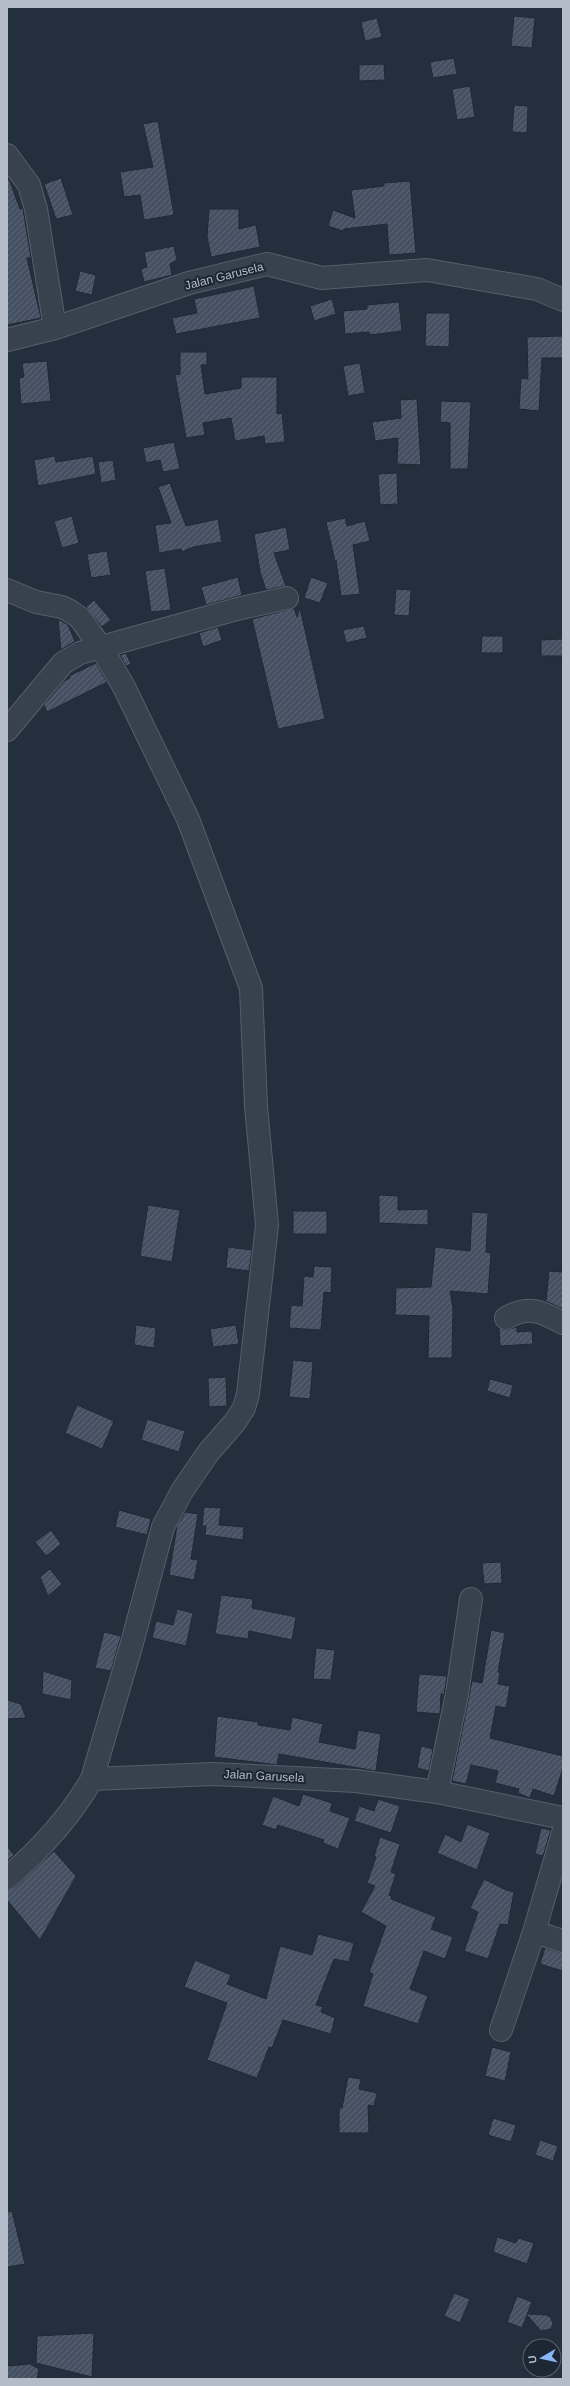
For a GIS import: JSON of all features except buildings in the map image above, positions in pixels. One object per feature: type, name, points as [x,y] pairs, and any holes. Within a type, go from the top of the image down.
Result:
[{"type":"street","points":[[7,155],[29,185],[36,209],[55,328]]},
{"type":"street","name":"Jalan Garusela","points":[[7,340],[55,328],[161,292],[266,264],[322,278],[427,270],[537,289],[563,300]]},
{"type":"street","points":[[7,590],[36,602],[62,607],[80,618],[102,649],[124,687],[188,819],[251,988],[254,1005],[256,1106],[267,1225],[248,1394],[244,1408],[235,1422],[208,1453],[182,1491],[163,1527],[132,1643],[92,1779],[78,1802],[48,1839],[7,1878]]},
{"type":"street","points":[[7,730],[63,663],[80,654],[102,649],[237,609],[287,598]]},
{"type":"street","points":[[506,1318],[519,1310],[530,1310],[563,1323]]},
{"type":"street","points":[[437,1792],[457,1694],[471,1600]]},
{"type":"street","name":"Jalan Garusela","points":[[92,1779],[213,1774],[356,1780],[437,1792],[563,1818]]},
{"type":"street","points":[[501,2030],[534,1932],[563,1833]]},
{"type":"street","points":[[534,1932],[563,1940]]}]
